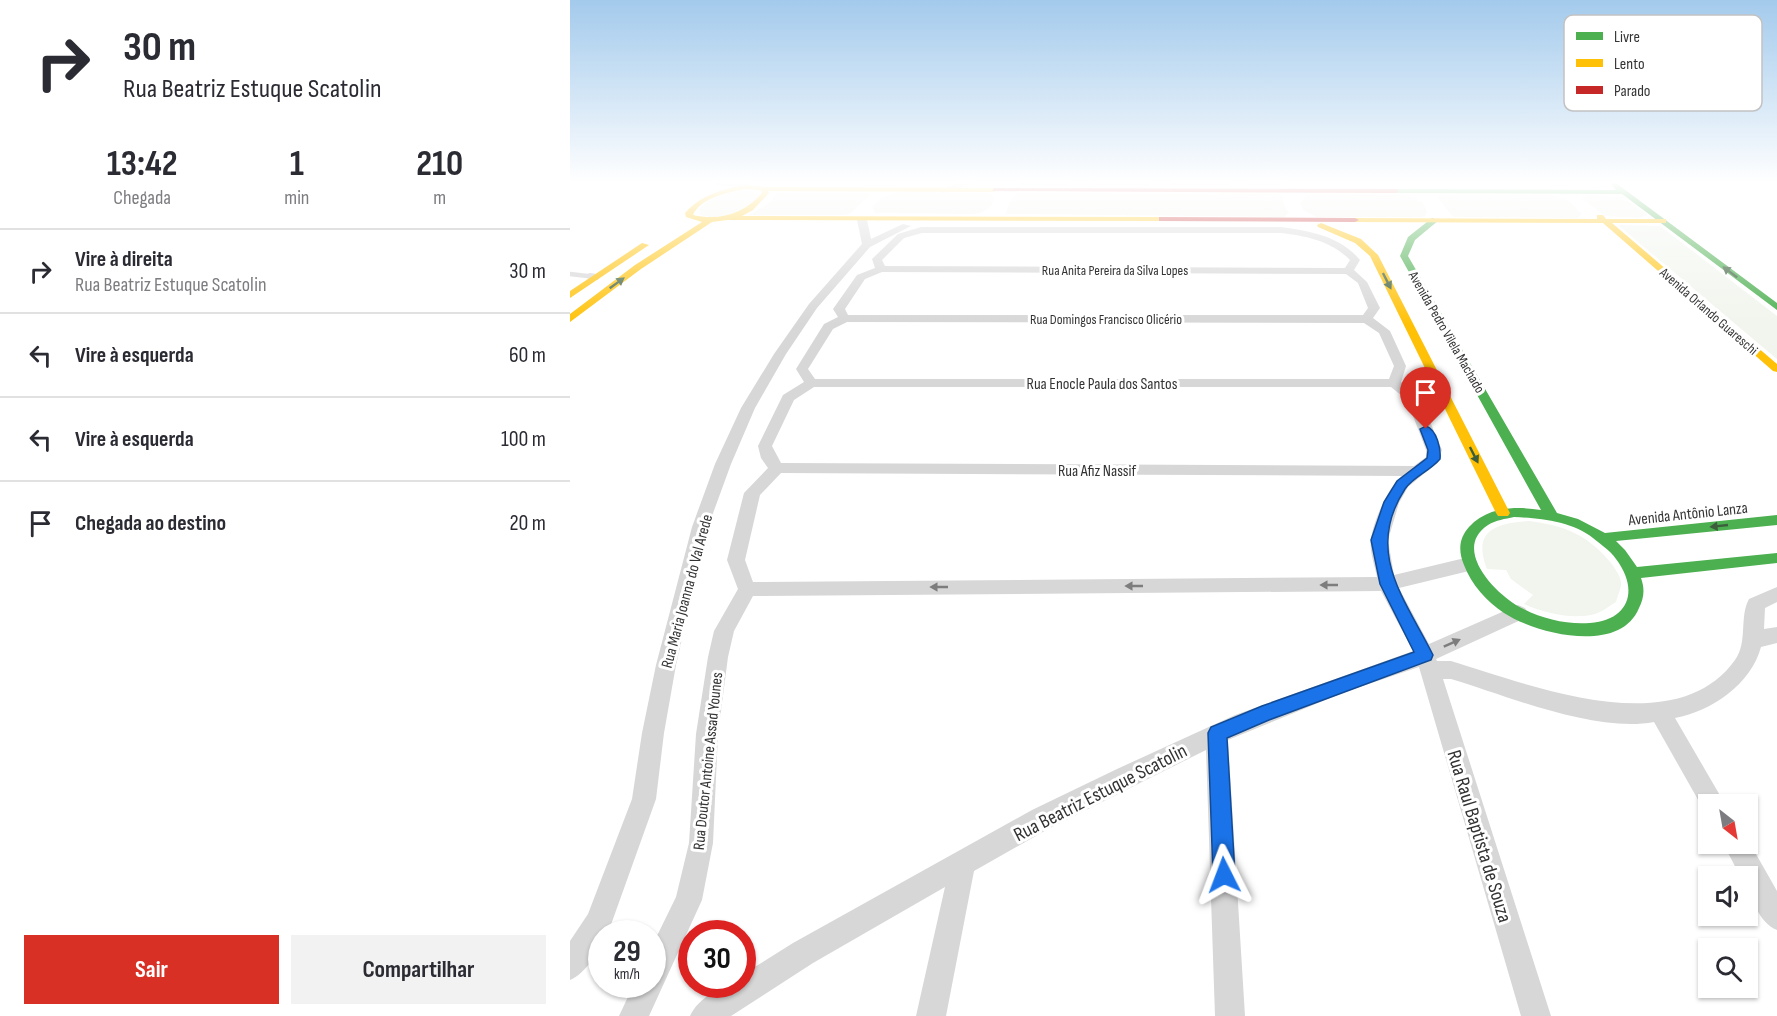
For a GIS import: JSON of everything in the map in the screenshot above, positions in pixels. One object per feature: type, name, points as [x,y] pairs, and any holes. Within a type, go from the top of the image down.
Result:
[{"type":"street","points":[[570,295],[669,230]]},
{"type":"street","points":[[570,319],[638,267],[694,230]]},
{"type":"street","points":[[864,230],[867,245]]},
{"type":"street","name":"Rua Maria Joanna do Val Arede","points":[[570,966],[598,923],[644,799],[652,733],[669,654],[700,527],[723,464],[748,408],[780,354],[813,306],[867,245],[894,230]]},
{"type":"street","points":[[927,230],[901,237],[877,259],[881,269],[861,278],[839,309],[845,318],[828,327],[802,369],[811,384],[788,398],[765,446],[769,458],[777,468],[752,493],[736,560],[747,589],[1387,584],[1469,564]]},
{"type":"street","points":[[1284,230],[1308,234],[1332,242],[1355,260],[1348,271],[1362,280],[1374,308],[1367,320],[1384,331],[1400,366],[1394,383]]},
{"type":"street","name":"Avenida Pedro Vilela Machado","points":[[1333,230],[1358,241],[1374,255],[1503,513]]},
{"type":"street","name":"Avenida Pedro Vilela Machado","points":[[1420,230],[1408,239],[1404,247],[1404,256],[1551,515]]},
{"type":"street","name":"Avenida Orlando Guareschi","points":[[1615,230],[1777,369]]},
{"type":"street","points":[[1675,230],[1777,307]]},
{"type":"street","name":"Rua Anita Pereira da Silva Lopes","points":[[881,269],[1348,271]]},
{"type":"street","name":"Rua Domingos Francisco Olicério","points":[[845,318],[1367,320]]},
{"type":"street","name":"Rua Enocle Paula dos Santos","points":[[811,384],[1394,383]]},
{"type":"street","name":"Rua Raul Baptista de Souza","points":[[1394,383],[1413,398],[1434,450],[1433,459],[1402,484],[1382,524],[1379,540],[1387,584],[1427,663],[1536,1016]]},
{"type":"street","name":"Rua Afiz Nassif","points":[[777,468],[1416,471]]},
{"type":"street","points":[[1526,511],[1551,515],[1577,524],[1601,538],[1620,554],[1633,573],[1638,596],[1628,616],[1604,627],[1572,630],[1535,621],[1518,613],[1487,590],[1469,564],[1467,544],[1470,535],[1482,521],[1503,513],[1526,511]]},
{"type":"street","name":"Avenida Antônio Lanza","points":[[1601,538],[1777,520]]},
{"type":"street","points":[[1633,573],[1777,558]]},
{"type":"street","name":"Rua Doutor Antoine Assad Younes","points":[[666,947],[688,900],[701,843],[707,734],[718,657],[724,631],[747,589]]},
{"type":"street","points":[[1427,663],[1598,711],[1680,709],[1730,681],[1747,658],[1756,604],[1777,594]]},
{"type":"street","name":"Rua Beatriz Estuque Scatolin","points":[[705,1016],[803,954],[1041,819],[1217,733],[1331,688],[1403,665],[1427,663],[1518,613]]},
{"type":"street","points":[[1751,642],[1770,635],[1777,635]]},
{"type":"street","points":[[1660,711],[1707,794]]},
{"type":"street","points":[[1217,733],[1230,1016]]},
{"type":"street","points":[[1741,854],[1777,917]]},
{"type":"street","points":[[931,1016],[963,864]]},
{"type":"street","points":[[634,1016],[642,998]]},
{"type":"lane","points":[[570,274],[596,277]]},
{"type":"shaded area","points":[[1624,230],[1666,230],[1777,316],[1777,359]]},
{"type":"shaded area","points":[[1529,521],[1575,533],[1602,553],[1620,578],[1621,586],[1616,602],[1598,613],[1586,616],[1549,613],[1524,604],[1533,595],[1511,579],[1506,570],[1487,569],[1482,546],[1485,538],[1497,527]]},
{"type":"traffic: fast","points":[[1422,230],[1411,239],[1404,256],[1551,515]]},
{"type":"traffic: fast","points":[[1675,230],[1777,307]]},
{"type":"traffic: fast","points":[[1514,512],[1538,514],[1573,522],[1605,539],[1620,553],[1636,584],[1636,599],[1630,612],[1619,622],[1603,628],[1580,630],[1535,621],[1500,602],[1473,571],[1468,558],[1467,546],[1471,535],[1484,521],[1514,512]]},
{"type":"traffic: fast","points":[[1601,538],[1777,520]]},
{"type":"traffic: fast","points":[[1633,573],[1777,558]]},
{"type":"traffic: slow","points":[[570,319],[638,267],[694,230]]},
{"type":"traffic: slow","points":[[1334,230],[1358,241],[1374,255],[1503,513]]},
{"type":"traffic: slow","points":[[1616,230],[1777,369]]},
{"type":"traffic: slow","points":[[570,295],[645,245]]},
{"type":"route","points":[[1224,875],[1217,733],[1262,714],[1342,684],[1403,665],[1425,655],[1387,584],[1379,540],[1382,524],[1391,502],[1402,484],[1433,459],[1434,450],[1426,429]]}]
